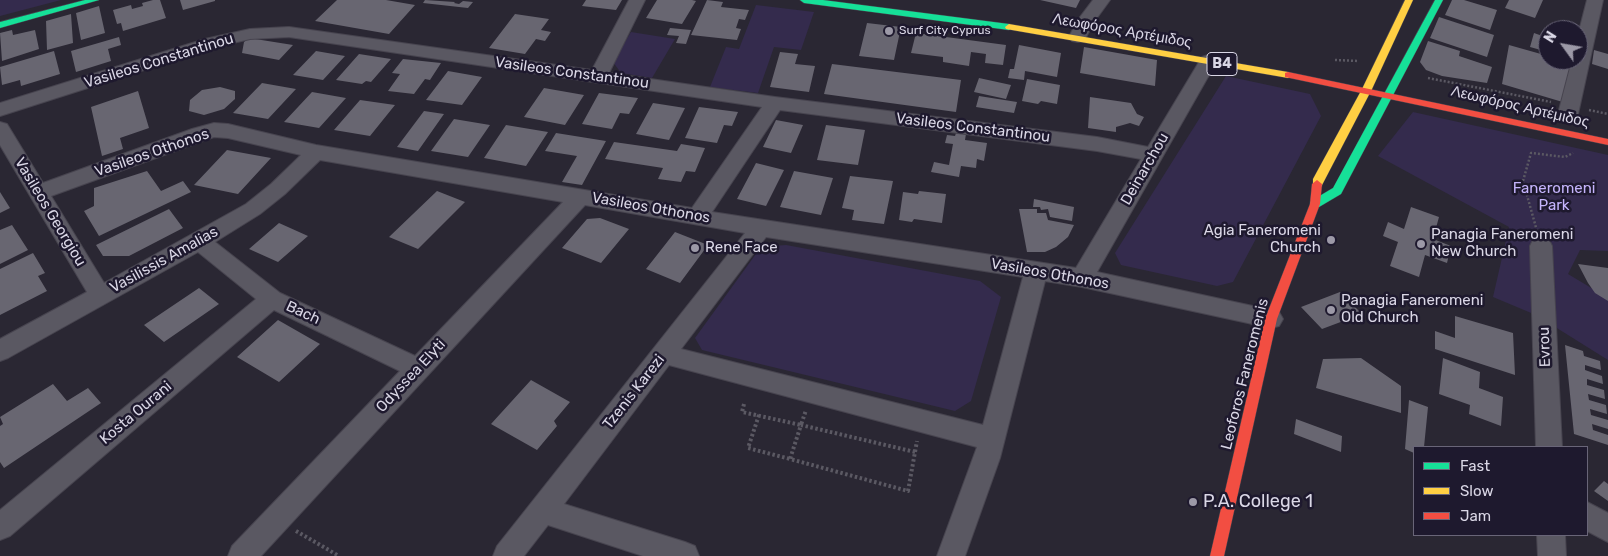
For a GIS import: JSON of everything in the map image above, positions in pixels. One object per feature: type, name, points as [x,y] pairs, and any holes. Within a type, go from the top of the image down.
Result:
[{"type":"main road","points":[[0,25],[95,0]]},
{"type":"main road","name":"Λεωφόρος Αρτέμιδος","points":[[804,0],[921,14],[1084,25],[1208,61],[1367,88],[1608,142]]},
{"type":"main road","name":"Leoforos Faneromenis","points":[[1218,556],[1271,319],[1315,204],[1318,179],[1367,88],[1370,73],[1409,0]]},
{"type":"main road","points":[[1315,204],[1337,191],[1390,93],[1402,80],[1439,0]]},
{"type":"main road","points":[[1370,73],[1402,80]]},
{"type":"street","points":[[598,76],[637,0]]},
{"type":"street","points":[[1084,25],[1102,0]]},
{"type":"street","points":[[1569,112],[1596,0]]},
{"type":"street","name":"Vasileos Constantinou","points":[[0,110],[211,43],[250,34],[289,32],[775,103],[1097,144],[1153,155]]},
{"type":"street","name":"Deinarchou","points":[[1082,278],[1208,61]]},
{"type":"street","points":[[698,216],[775,103]]},
{"type":"street","name":"Vasileos Georgiou","points":[[0,129],[100,295]]},
{"type":"street","name":"Vasileos Othonos","points":[[39,193],[199,134],[214,130],[228,131],[316,152],[760,228],[1082,278],[1271,319]]},
{"type":"street","name":"Vasilissis Amalias","points":[[0,351],[198,241],[267,199],[316,152]]},
{"type":"street","name":"Odyssea Elyti","points":[[242,556],[580,196]]},
{"type":"street","name":"Tzenis Karezi","points":[[507,556],[760,228]]},
{"type":"street","name":"Bach","points":[[198,241],[272,298],[418,368]]},
{"type":"street","name":"Evrou","points":[[1541,246],[1548,446]]},
{"type":"street","points":[[951,556],[987,458],[1036,271]]},
{"type":"street","name":"Kosta Ourani","points":[[0,527],[272,298]]},
{"type":"street","points":[[663,354],[992,439]]},
{"type":"street","points":[[543,510],[685,556]]},
{"type":"street","points":[[1588,516],[1608,529]]},
{"type":"street","points":[[1552,536],[1552,556]]},
{"type":"path","points":[[1335,60],[1347,62],[1361,60]]},
{"type":"path","points":[[1428,78],[1569,112],[1608,114]]},
{"type":"path","points":[[1541,246],[1523,181],[1532,153],[1565,157],[1578,150]]},
{"type":"path","points":[[744,404],[742,412],[801,424],[915,452]]},
{"type":"path","points":[[790,459],[808,404]]},
{"type":"path","points":[[759,416],[748,448],[908,491],[918,437]]},
{"type":"path","points":[[276,520],[339,556]]},
{"type":"green space","points":[[0,0],[61,0],[0,16]]},
{"type":"green space","points":[[756,5],[814,12],[801,50],[774,47],[758,93],[710,87],[726,47],[739,49]]},
{"type":"green space","points":[[631,32],[675,39],[652,78],[621,73],[613,62]]},
{"type":"green space","points":[[1226,76],[1310,94],[1321,116],[1233,282],[1217,286],[1121,265],[1115,253]]},
{"type":"green space","name":"Faneromeni Park","points":[[1413,112],[1608,155],[1608,251],[1580,250],[1568,274],[1608,298],[1608,360],[1536,315],[1493,297],[1509,227],[1378,156]]},
{"type":"green space","points":[[786,245],[980,281],[1001,297],[971,401],[955,411],[702,350],[695,338],[761,247]]},
{"type":"building","points":[[160,0],[166,18],[123,31],[121,23],[117,24],[113,10],[131,5],[132,9],[143,6],[142,3]]},
{"type":"building","points":[[180,0],[215,0],[215,1],[183,10]]},
{"type":"building","points":[[337,0],[386,0],[415,5],[389,34],[315,21]]},
{"type":"building","points":[[425,0],[455,2],[459,4],[463,1],[473,2],[468,8],[423,3]]},
{"type":"building","points":[[586,0],[622,0],[616,10],[582,6]]},
{"type":"building","points":[[657,0],[696,1],[682,24],[646,18]]},
{"type":"building","points":[[707,0],[723,2],[721,7],[749,10],[745,20],[739,19],[736,28],[741,29],[737,40],[691,35]]},
{"type":"building","points":[[1040,0],[1080,0],[1076,8]]},
{"type":"building","points":[[1452,0],[1464,0],[1497,10],[1490,30],[1445,15]]},
{"type":"building","points":[[1509,0],[1543,0],[1535,18],[1505,8]]},
{"type":"building","points":[[99,6],[105,33],[81,40],[76,13]]},
{"type":"building","points":[[71,14],[73,43],[47,50],[46,21]]},
{"type":"building","points":[[515,14],[549,19],[541,30],[551,32],[545,41],[536,39],[525,54],[489,48]]},
{"type":"building","points":[[1439,17],[1494,35],[1487,57],[1430,38]]},
{"type":"building","points":[[867,23],[901,27],[894,60],[859,56]]},
{"type":"building","points":[[670,28],[691,30],[686,44],[676,43],[679,36],[667,35]]},
{"type":"building","points":[[12,30],[13,35],[35,30],[39,49],[2,61],[0,33]]},
{"type":"building","points":[[916,33],[1006,45],[1003,65],[985,63],[986,54],[971,52],[969,66],[943,62],[943,57],[911,53]]},
{"type":"building","points":[[1534,33],[1538,34],[1538,49],[1530,47]]},
{"type":"building","points":[[119,37],[121,45],[108,49],[111,61],[76,72],[71,51]]},
{"type":"building","points":[[249,38],[293,45],[279,60],[242,53],[244,42]]},
{"type":"building","points":[[1428,41],[1460,51],[1459,56],[1492,67],[1487,83],[1442,76],[1426,70],[1420,62]]},
{"type":"building","points":[[1019,45],[1061,53],[1057,77],[1025,71],[1024,80],[1008,78],[1010,69],[1014,69]]},
{"type":"building","points":[[1509,45],[1538,53],[1538,70],[1570,70],[1566,103],[1502,84]]},
{"type":"building","points":[[1084,47],[1157,60],[1155,86],[1080,73]]},
{"type":"building","points":[[1594,50],[1608,54],[1608,69],[1592,64]]},
{"type":"building","points":[[54,51],[60,74],[21,86],[20,80],[2,85],[0,67]]},
{"type":"building","points":[[316,51],[345,56],[323,80],[293,75]]},
{"type":"building","points":[[780,52],[798,54],[795,64],[815,66],[809,92],[770,87]]},
{"type":"building","points":[[359,54],[391,59],[371,82],[366,81],[362,84],[336,80]]},
{"type":"building","points":[[403,59],[441,63],[430,80],[425,79],[414,94],[388,91],[400,74],[392,73]]},
{"type":"building","points":[[832,64],[961,80],[956,112],[824,94]]},
{"type":"building","points":[[448,71],[482,77],[462,105],[426,100]]},
{"type":"building","points":[[979,78],[1011,85],[1006,99],[974,92]]},
{"type":"building","points":[[1027,79],[1060,85],[1057,104],[1041,101],[1038,104],[1022,101]]},
{"type":"building","points":[[262,83],[296,89],[268,119],[233,113]]},
{"type":"building","points":[[220,87],[235,91],[235,99],[224,109],[204,115],[189,111],[190,100],[202,90]]},
{"type":"building","points":[[544,88],[584,95],[565,125],[524,117]]},
{"type":"building","points":[[138,91],[149,128],[120,138],[123,149],[102,156],[91,107]]},
{"type":"building","points":[[312,92],[346,98],[319,128],[284,122]]},
{"type":"building","points":[[599,93],[638,98],[629,114],[620,113],[612,129],[582,124]]},
{"type":"building","points":[[979,96],[1017,102],[1014,113],[976,107]]},
{"type":"building","points":[[1090,97],[1131,103],[1137,114],[1144,117],[1139,126],[1130,123],[1116,127],[1116,132],[1088,128]]},
{"type":"building","points":[[360,100],[395,105],[370,136],[334,130]]},
{"type":"building","points":[[653,103],[685,108],[669,140],[636,134]]},
{"type":"building","points":[[699,107],[738,112],[732,126],[724,125],[717,143],[685,138]]},
{"type":"building","points":[[424,111],[444,114],[418,151],[397,147]]},
{"type":"building","points":[[454,119],[490,125],[468,157],[431,151]]},
{"type":"building","points":[[776,120],[803,125],[791,153],[763,147]]},
{"type":"building","points":[[506,125],[548,132],[526,166],[484,158]]},
{"type":"building","points":[[826,125],[865,130],[858,165],[817,160]]},
{"type":"building","points":[[556,133],[606,141],[582,185],[562,182],[577,156],[545,151]]},
{"type":"building","points":[[956,133],[966,134],[965,140],[987,143],[984,161],[977,159],[976,168],[961,166],[959,177],[931,172],[934,162],[949,165],[953,144],[945,143],[947,135],[955,136]]},
{"type":"building","points":[[614,142],[677,151],[681,144],[705,148],[695,172],[686,171],[681,182],[658,179],[663,168],[605,159]]},
{"type":"building","points":[[227,150],[271,158],[238,194],[194,185]]},
{"type":"building","points":[[756,163],[784,170],[766,206],[737,199]]},
{"type":"building","points":[[147,171],[161,191],[183,181],[191,192],[99,236],[84,211],[94,206],[94,188]]},
{"type":"building","points":[[794,171],[833,178],[821,215],[780,207]]},
{"type":"building","points":[[850,176],[893,181],[884,224],[852,220],[854,210],[842,208]]},
{"type":"building","points":[[437,191],[465,202],[418,249],[389,237]]},
{"type":"building","points":[[919,191],[946,194],[942,223],[914,219],[912,222],[899,220],[903,192],[918,194]]},
{"type":"building","points":[[0,192],[10,208],[0,213]]},
{"type":"building","points":[[1034,199],[1074,207],[1072,221],[1050,217],[1048,209],[1041,210],[1040,207],[1033,207]]},
{"type":"building","name":"Panagia Faneromeni New Church","points":[[1411,207],[1439,217],[1433,239],[1451,246],[1447,263],[1425,255],[1419,277],[1390,266],[1398,242],[1383,236],[1388,222],[1404,229]]},
{"type":"building","points":[[169,209],[183,228],[129,256],[103,256],[96,245]]},
{"type":"building","points":[[1019,209],[1037,209],[1037,213],[1046,213],[1048,220],[1074,225],[1068,237],[1056,247],[1045,252],[1027,252]]},
{"type":"building","points":[[600,218],[629,229],[601,263],[562,248],[587,219]]},
{"type":"building","points":[[279,223],[308,236],[278,262],[249,249]]},
{"type":"building","points":[[12,225],[28,250],[0,264],[0,230]]},
{"type":"building","points":[[675,232],[708,245],[680,283],[646,269]]},
{"type":"building","points":[[33,253],[45,273],[38,276],[47,291],[0,315],[0,269]]},
{"type":"building","points":[[1578,264],[1608,268],[1608,301],[1595,293]]},
{"type":"building","points":[[199,288],[219,304],[164,342],[144,325]]},
{"type":"building","name":"Panagia Faneromeni Old Church","points":[[1340,292],[1362,314],[1322,329],[1301,307]]},
{"type":"building","points":[[1455,316],[1513,333],[1515,375],[1435,349],[1435,331],[1455,338]]},
{"type":"building","points":[[278,320],[320,344],[279,382],[237,357]]},
{"type":"building","points":[[1565,345],[1583,351],[1584,356],[1600,361],[1601,370],[1585,365],[1585,370],[1602,376],[1603,384],[1587,379],[1587,385],[1604,390],[1605,399],[1588,394],[1589,400],[1606,405],[1607,414],[1590,409],[1591,415],[1608,420],[1608,429],[1592,424],[1593,430],[1608,435],[1608,445],[1574,434]]},
{"type":"building","points":[[1361,358],[1401,386],[1401,413],[1316,388],[1323,359]]},
{"type":"building","points":[[1443,358],[1480,372],[1479,388],[1503,397],[1501,426],[1469,414],[1470,405],[1439,394]]},
{"type":"building","points":[[531,380],[570,402],[554,421],[557,426],[537,450],[491,424]]},
{"type":"building","points":[[53,384],[67,401],[88,388],[101,403],[4,468],[0,462],[0,426],[3,424],[0,417]]},
{"type":"building","points":[[1409,400],[1428,407],[1424,446],[1413,446],[1413,453],[1405,449]]},
{"type":"building","points":[[1296,419],[1342,436],[1341,452],[1294,434]]},
{"type":"building","points":[[1604,481],[1608,484],[1608,501],[1594,491]]},
{"type":"traffic: fast","points":[[0,25],[95,0]]},
{"type":"traffic: fast","points":[[804,0],[1009,27]]},
{"type":"traffic: fast","points":[[1315,204],[1337,191],[1439,0]]},
{"type":"traffic: slow","points":[[1317,184],[1367,89],[1409,0]]},
{"type":"traffic: slow","points":[[1009,27],[1288,75]]},
{"type":"traffic: jam","points":[[1288,75],[1608,142]]},
{"type":"traffic: jam","points":[[1217,556],[1271,319],[1315,204],[1317,184]]},
{"type":"place","name":"Surf City Cyprus","points":[[889,31]]},
{"type":"place","name":"Agia Faneromeni Church","points":[[1331,240]]},
{"type":"place","name":"Panagia Faneromeni New Church","points":[[1421,244]]},
{"type":"place","name":"Rene Face","points":[[695,248]]},
{"type":"place","name":"Panagia Faneromeni Old Church","points":[[1331,310]]},
{"type":"place","name":"P.A. College 1","points":[[1193,502]]}]
